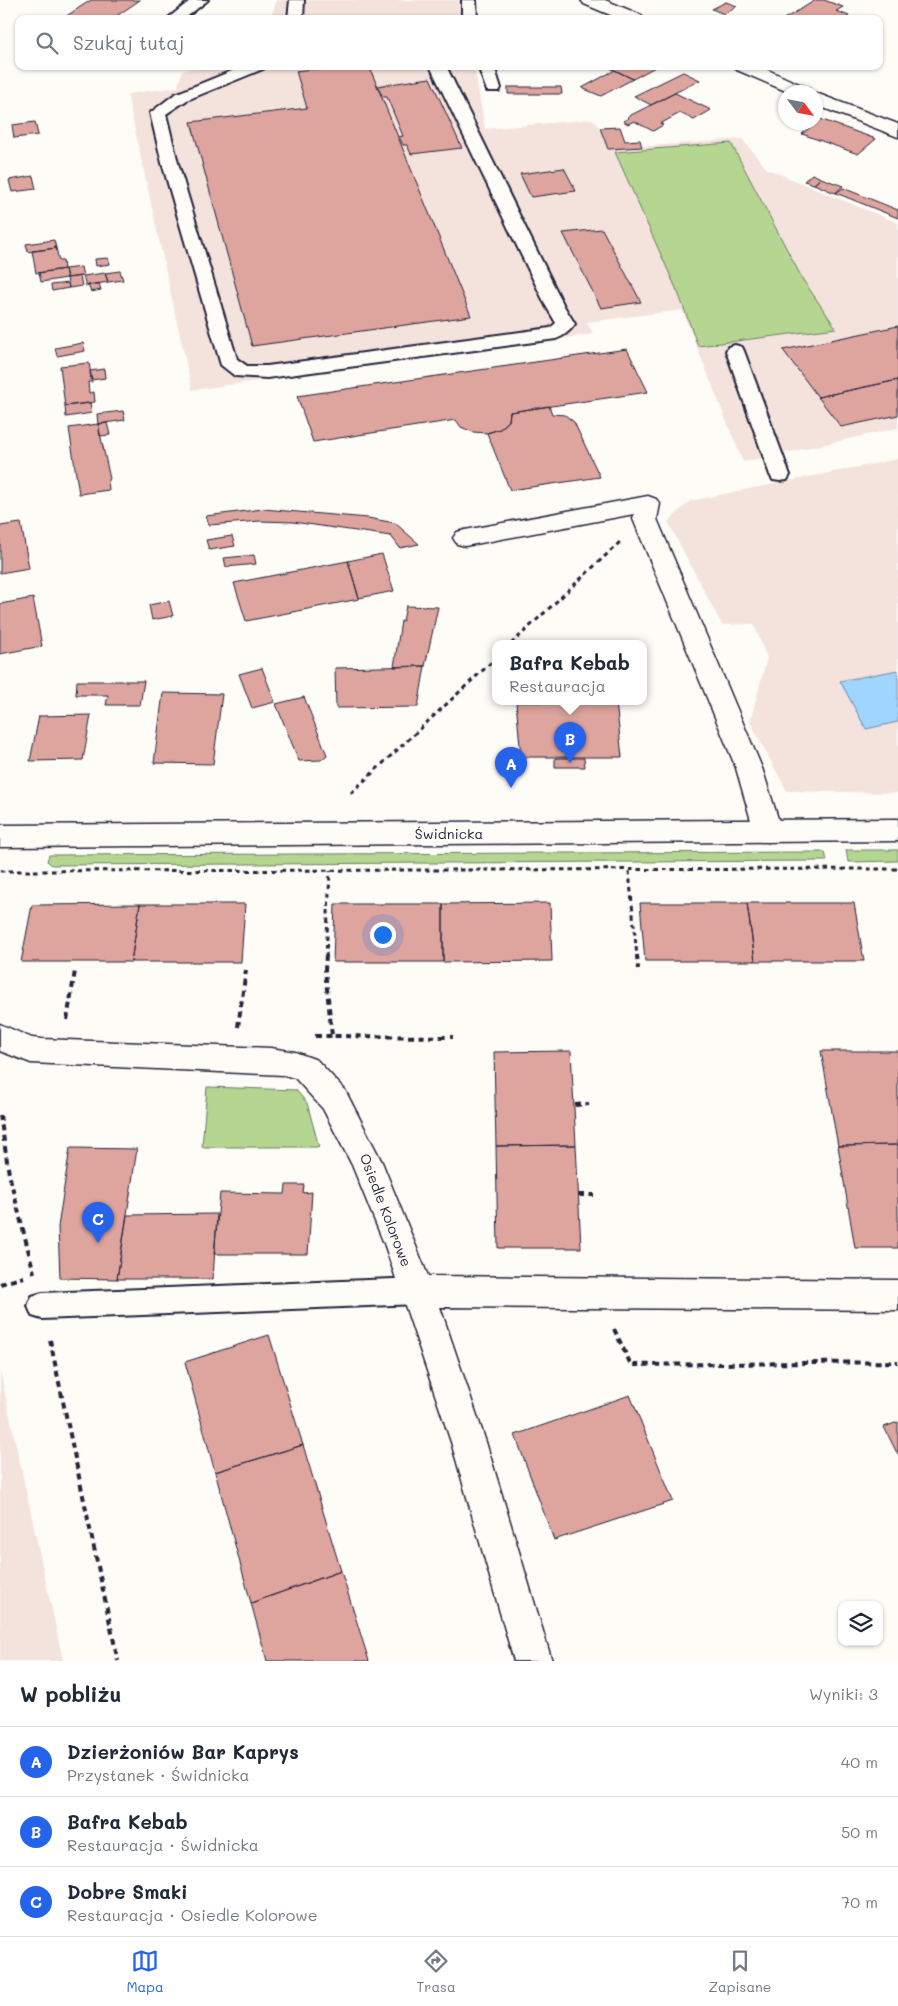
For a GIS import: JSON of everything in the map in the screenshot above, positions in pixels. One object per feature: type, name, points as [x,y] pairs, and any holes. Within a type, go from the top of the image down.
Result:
[{"type":"street","points":[[590,0],[626,15]]},
{"type":"street","points":[[752,70],[786,85]]},
{"type":"street","points":[[823,102],[898,131]]},
{"type":"street","points":[[465,538],[648,504],[645,519],[749,768],[768,831]]},
{"type":"street","name":"Świdnicka","points":[[0,836],[898,830]]},
{"type":"street","name":"Osiedle Kolorowe","points":[[0,1037],[34,1051],[185,1059],[280,1061],[308,1070],[331,1092],[361,1147],[418,1291],[449,1381],[509,1571],[533,1661]]},
{"type":"street","points":[[418,1291],[898,1295]]},
{"type":"lane","points":[[180,15],[201,0]]},
{"type":"lane","points":[[296,15],[297,0]]},
{"type":"lane","points":[[469,0],[470,15]]},
{"type":"lane","points":[[248,70],[181,97],[158,114],[170,164],[228,361],[242,372],[267,372],[556,333],[566,324],[555,306],[440,70]]},
{"type":"lane","points":[[487,70],[493,88]]},
{"type":"lane","points":[[735,351],[780,475]]},
{"type":"lane","points":[[42,1306],[418,1291]]},
{"type":"path","points":[[515,640],[645,519]]},
{"type":"path","points":[[351,793],[492,662]]},
{"type":"path","points":[[0,871],[898,869]]},
{"type":"path","points":[[629,870],[638,969]]},
{"type":"path","points":[[330,871],[325,970],[332,1036]]},
{"type":"path","points":[[238,1028],[246,970]]},
{"type":"path","points":[[313,1036],[453,1037]]},
{"type":"path","points":[[575,1105],[589,1104]]},
{"type":"path","points":[[0,1115],[9,1174],[42,1306],[118,1661]]},
{"type":"path","points":[[579,1195],[594,1195]]},
{"type":"path","points":[[0,1284],[34,1274]]},
{"type":"path","points":[[596,1292],[631,1366],[898,1362]]},
{"type":"shaded area","points":[[277,0],[463,0],[465,15],[271,15]]},
{"type":"shaded area","points":[[475,70],[485,129],[593,119],[600,128],[608,149],[742,139],[767,169],[898,223],[898,428],[743,462],[682,310],[587,322],[593,334],[192,390],[127,94],[178,87],[182,71]]},
{"type":"shaded area","points":[[898,459],[898,793],[787,791],[750,722],[767,658],[754,624],[722,625],[668,522],[690,501]]},
{"type":"shaded area","points":[[0,1371],[63,1661],[0,1661]]},
{"type":"green space","points":[[731,143],[803,280],[836,328],[698,346],[679,295],[615,152]]},
{"type":"green space","points":[[846,850],[898,850],[898,861],[848,862]]},
{"type":"green space","points":[[825,852],[827,861],[52,865],[47,861],[49,855]]},
{"type":"green space","points":[[207,1087],[296,1090],[307,1103],[319,1147],[202,1147]]},
{"type":"water","points":[[898,670],[898,722],[866,729],[840,681]]},
{"type":"building","points":[[91,0],[140,0],[118,15],[68,15]]},
{"type":"building","points":[[816,0],[824,0],[843,7],[836,11],[846,15],[791,15]]},
{"type":"building","points":[[726,2],[737,6],[724,14],[712,9]]},
{"type":"building","points":[[371,70],[471,316],[252,346],[191,122],[307,108],[296,71]]},
{"type":"building","points":[[614,70],[650,70],[633,79]]},
{"type":"building","points":[[615,70],[633,79],[601,96],[582,88]]},
{"type":"building","points":[[683,72],[700,80],[651,105],[634,96]]},
{"type":"building","points":[[430,78],[462,148],[411,154],[407,145],[403,145],[399,137],[403,136],[387,97],[383,97],[377,86]]},
{"type":"building","points":[[508,87],[561,87],[562,94],[508,94]]},
{"type":"building","points":[[675,93],[711,110],[694,120],[680,113],[660,124],[663,125],[653,131],[634,121],[628,124],[623,121],[629,118],[627,117]]},
{"type":"building","points":[[823,120],[876,139],[858,154],[802,134],[807,130],[823,130]]},
{"type":"building","points":[[35,122],[38,135],[14,138],[12,125]]},
{"type":"building","points":[[620,127],[625,141],[640,140],[642,147],[608,149],[600,128]]},
{"type":"building","points":[[564,168],[576,191],[531,197],[520,174]]},
{"type":"building","points":[[812,174],[821,178],[814,184],[804,181]]},
{"type":"building","points":[[33,176],[36,189],[12,192],[9,180]]},
{"type":"building","points":[[821,178],[843,186],[835,193],[814,184]]},
{"type":"building","points":[[843,188],[898,210],[898,218],[836,193]]},
{"type":"building","points":[[602,229],[641,302],[601,308],[563,233]]},
{"type":"building","points":[[54,240],[56,248],[28,252],[26,244]]},
{"type":"building","points":[[56,248],[59,261],[63,261],[64,269],[36,273],[32,251]]},
{"type":"building","points":[[108,258],[110,264],[96,266],[95,259]]},
{"type":"building","points":[[81,267],[83,276],[67,278],[65,269]]},
{"type":"building","points":[[65,269],[67,278],[41,282],[39,273]]},
{"type":"building","points":[[120,271],[123,280],[108,282],[105,273]]},
{"type":"building","points":[[105,273],[108,282],[86,286],[83,276]]},
{"type":"building","points":[[80,276],[82,286],[69,288],[67,278]]},
{"type":"building","points":[[68,283],[69,288],[52,291],[51,285]]},
{"type":"building","points":[[99,283],[101,290],[91,292],[88,285]]},
{"type":"building","points":[[898,326],[898,380],[818,397],[783,350]]},
{"type":"building","points":[[83,343],[85,351],[57,356],[55,348]]},
{"type":"building","points":[[627,349],[648,392],[510,412],[509,421],[500,429],[487,433],[473,432],[461,427],[456,420],[313,442],[297,396]]},
{"type":"building","points":[[89,363],[92,382],[88,382],[89,393],[94,392],[95,402],[65,406],[60,366]]},
{"type":"building","points":[[104,369],[105,378],[91,380],[90,371]]},
{"type":"building","points":[[898,380],[898,415],[841,427],[818,397]]},
{"type":"building","points":[[90,403],[92,413],[66,417],[65,406]]},
{"type":"building","points":[[549,406],[552,414],[565,415],[574,422],[600,477],[510,490],[487,433],[500,429],[509,421],[510,412]]},
{"type":"building","points":[[123,411],[125,420],[98,424],[97,414]]},
{"type":"building","points":[[107,423],[110,435],[100,436],[98,424]]},
{"type":"building","points":[[98,424],[110,479],[108,479],[109,490],[79,494],[69,428]]},
{"type":"building","points":[[263,509],[368,518],[395,523],[419,544],[400,548],[391,536],[293,522],[260,521],[209,525],[206,516]]},
{"type":"building","points":[[21,523],[29,568],[0,573],[0,526]]},
{"type":"building","points":[[232,536],[235,546],[209,550],[206,540]]},
{"type":"building","points":[[382,554],[394,591],[359,598],[348,561]]},
{"type":"building","points":[[254,555],[256,564],[226,567],[224,558]]},
{"type":"building","points":[[348,561],[359,599],[246,621],[234,583]]},
{"type":"building","points":[[33,598],[42,646],[0,654],[0,604]]},
{"type":"building","points":[[169,601],[173,616],[152,620],[149,605]]},
{"type":"building","points":[[406,606],[438,607],[425,666],[394,667],[401,621],[403,621]]},
{"type":"building","points":[[425,666],[418,707],[336,708],[335,668]]},
{"type":"building","points":[[262,668],[275,702],[252,708],[239,674]]},
{"type":"building","points":[[77,681],[144,681],[140,705],[106,705],[108,695],[76,695]]},
{"type":"building","points":[[163,693],[222,694],[213,764],[154,763]]},
{"type":"building","points":[[304,697],[327,755],[321,760],[299,761],[276,704]]},
{"type":"building","points":[[516,705],[616,705],[622,757],[521,757]]},
{"type":"building","points":[[91,715],[83,760],[30,761],[39,716]]},
{"type":"building","points":[[555,758],[584,758],[585,767],[555,767]]},
{"type":"building","points":[[550,903],[552,961],[443,962],[443,904]]},
{"type":"building","points":[[640,903],[747,903],[755,961],[645,961]]},
{"type":"building","points":[[747,903],[854,903],[864,961],[755,961]]},
{"type":"building","points":[[140,904],[131,962],[21,962],[32,905]]},
{"type":"building","points":[[140,904],[245,904],[241,962],[131,962]]},
{"type":"building","points":[[335,904],[443,904],[443,962],[333,962]]},
{"type":"building","points":[[571,1051],[576,1145],[496,1146],[494,1052]]},
{"type":"building","points":[[821,1051],[898,1051],[898,1145],[838,1146]]},
{"type":"building","points":[[576,1145],[581,1248],[498,1248],[496,1146]]},
{"type":"building","points":[[898,1145],[898,1248],[855,1248],[838,1146]]},
{"type":"building","points":[[70,1148],[137,1149],[117,1279],[60,1278],[58,1227]]},
{"type":"building","points":[[286,1185],[304,1185],[303,1193],[312,1192],[308,1254],[214,1254],[220,1193],[285,1194]]},
{"type":"building","points":[[217,1214],[213,1279],[117,1279],[127,1215]]},
{"type":"building","points":[[269,1335],[303,1445],[215,1472],[185,1362]]},
{"type":"building","points":[[630,1395],[673,1501],[554,1540],[515,1435]]},
{"type":"building","points":[[898,1422],[898,1455],[884,1427]]},
{"type":"building","points":[[303,1445],[341,1571],[251,1603],[215,1472]]},
{"type":"building","points":[[341,1571],[369,1661],[267,1661],[251,1603]]},
{"type":"place","name":"Bafra Kebab","points":[[570,763]]},
{"type":"place","name":"Dzierżoniów Bar Kaprys","points":[[511,788]]},
{"type":"place","name":"Dobre Smaki","points":[[98,1243]]}]
